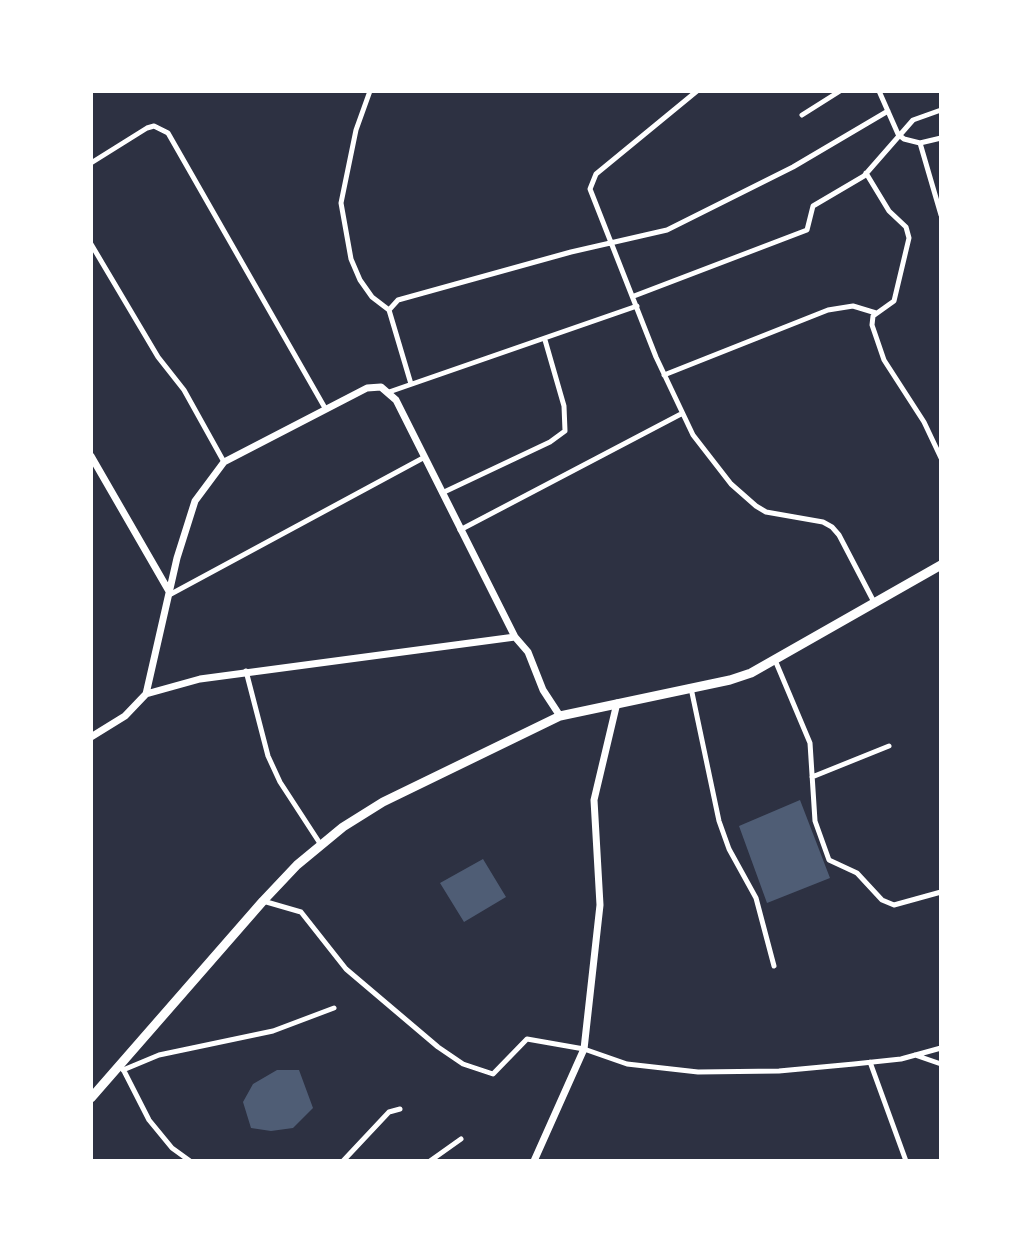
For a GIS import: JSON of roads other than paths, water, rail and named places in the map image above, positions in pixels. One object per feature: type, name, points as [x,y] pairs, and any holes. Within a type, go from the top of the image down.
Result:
[{"type":"main road","points":[[91,1098],[263,901],[321,845],[383,802],[560,716],[730,680],[775,660],[941,565]]},
{"type":"street","points":[[370,91],[356,130],[341,203],[351,259],[360,280],[372,297],[389,310],[411,384]]},
{"type":"street","points":[[697,91],[603,168],[591,183],[590,189],[664,375],[693,435],[746,500],[766,512],[823,522],[832,527],[839,535],[875,604]]},
{"type":"street","points":[[802,115],[840,91]]},
{"type":"street","points":[[879,91],[898,134],[912,143],[920,144],[941,138]]},
{"type":"street","points":[[634,296],[802,232],[811,225],[813,206],[829,194],[853,185],[913,120],[941,110]]},
{"type":"street","points":[[389,310],[398,300],[414,295],[649,236],[678,225],[793,167],[888,111]]},
{"type":"street","points":[[91,163],[147,128],[154,126],[168,132],[325,408]]},
{"type":"street","points":[[920,144],[941,215]]},
{"type":"street","points":[[866,173],[889,212],[906,227],[909,238],[894,301],[876,313],[872,325],[884,360],[924,422],[941,458]]},
{"type":"street","points":[[91,244],[158,357],[184,390],[224,462]]},
{"type":"street","points":[[389,392],[637,306]]},
{"type":"street","points":[[664,375],[828,310],[853,306],[876,313]]},
{"type":"street","points":[[441,494],[550,442],[565,431],[564,406],[545,340]]},
{"type":"street","points":[[91,737],[125,716],[146,694],[171,594],[177,558],[195,501],[224,462],[325,408],[367,388],[381,387],[389,392],[515,637],[527,652],[543,690],[560,716]]},
{"type":"street","points":[[460,530],[681,414]]},
{"type":"street","points":[[91,456],[171,594]]},
{"type":"street","points":[[171,594],[424,458]]},
{"type":"street","points":[[146,694],[200,679],[246,671],[515,637]]},
{"type":"street","points":[[775,660],[810,743],[815,821],[829,860],[857,873],[882,900],[894,905],[941,891]]},
{"type":"street","points":[[246,671],[268,756],[280,782],[321,845]]},
{"type":"street","points":[[691,688],[719,821],[729,849],[756,898],[774,966]]},
{"type":"street","points":[[534,1161],[584,1049],[600,905],[594,800],[617,703]]},
{"type":"street","points":[[812,777],[888,746]]},
{"type":"street","points":[[263,901],[301,912],[346,969],[438,1047],[464,1064],[493,1074],[527,1039],[584,1049],[627,1064],[698,1072],[779,1071],[870,1062],[941,1048]]},
{"type":"street","points":[[190,1161],[172,1148],[149,1120],[121,1066],[159,1055],[273,1031],[334,1008]]},
{"type":"street","points":[[915,1055],[941,1064]]},
{"type":"street","points":[[870,1062],[906,1161]]},
{"type":"street","points":[[343,1161],[388,1112],[400,1109]]},
{"type":"street","points":[[430,1161],[461,1139]]},
{"type":"water","points":[[800,800],[830,878],[767,903],[739,826]]},
{"type":"water","points":[[483,859],[506,897],[464,922],[440,883]]},
{"type":"water","points":[[277,1070],[299,1070],[313,1108],[293,1128],[271,1131],[251,1128],[243,1102],[253,1084]]}]
